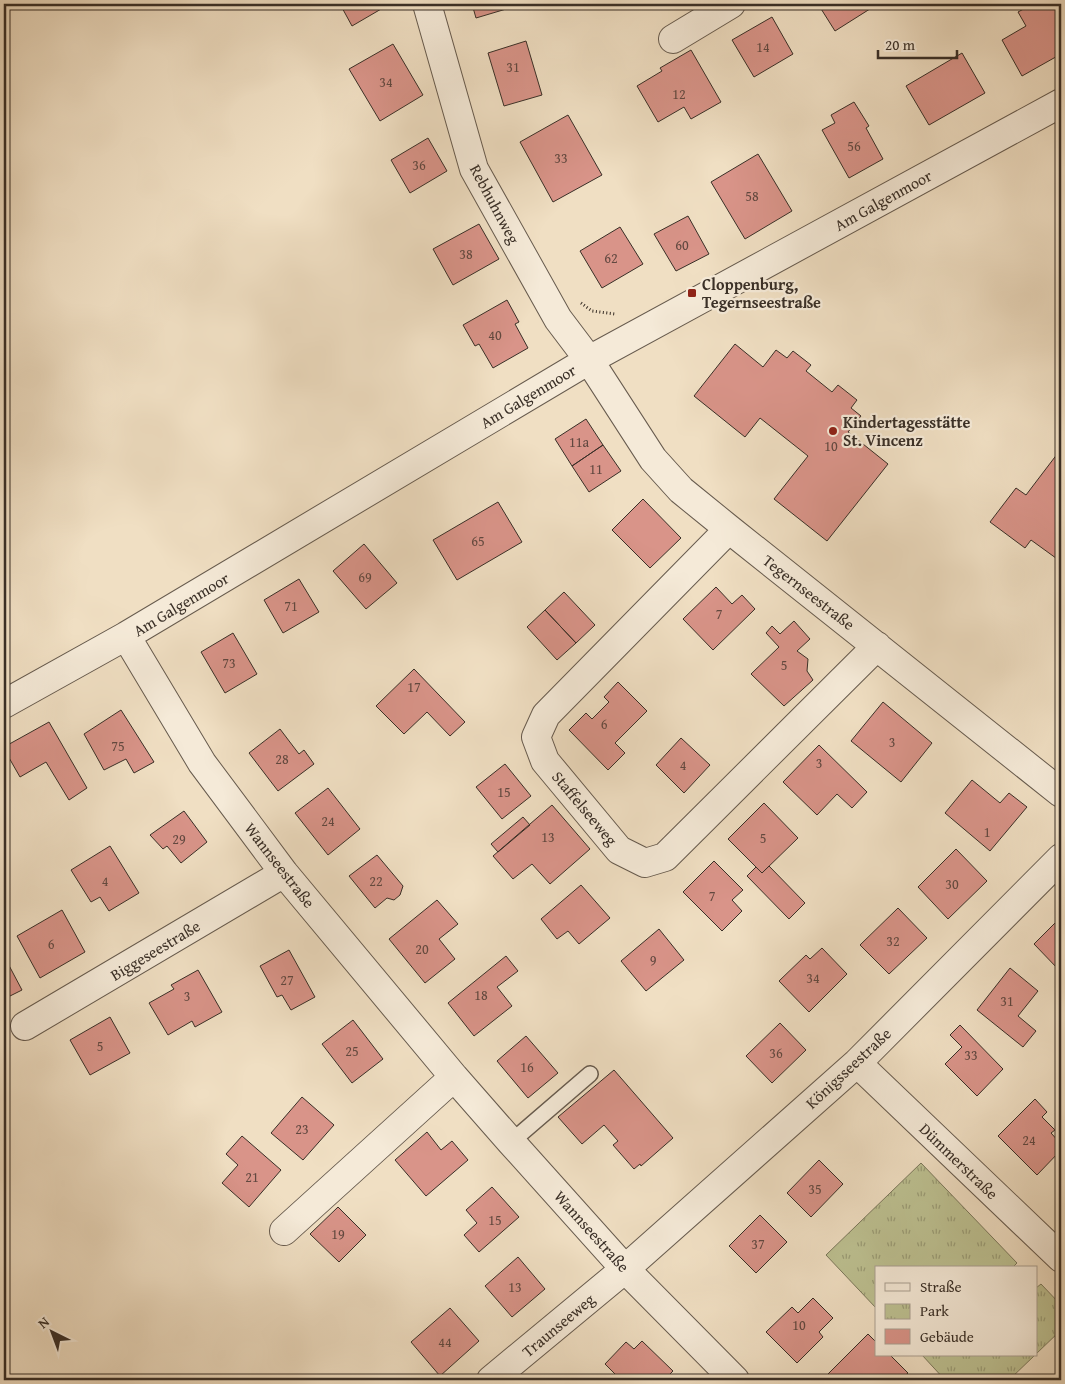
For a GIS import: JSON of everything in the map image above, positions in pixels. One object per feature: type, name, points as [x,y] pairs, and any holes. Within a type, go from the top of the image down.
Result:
[{"type":"street","name":"Rebhuhnweg","points":[[427,4],[474,169],[558,318],[588,360]]},
{"type":"street","points":[[673,39],[731,4]]},
{"type":"street","name":"Am Galgenmoor","points":[[4,704],[126,636],[588,360],[1061,103]]},
{"type":"street","name":"Tegernseestraße","points":[[588,360],[653,459],[681,490],[1061,793]]},
{"type":"street","name":"Staffelseeweg","points":[[729,529],[546,715],[536,737],[545,761],[619,850],[645,863],[665,857],[877,646]]},
{"type":"street","name":"Wannseestraße","points":[[126,636],[202,763],[284,873],[454,1077],[511,1142],[625,1269],[734,1380]]},
{"type":"street","name":"Königsseestraße","points":[[625,1269],[856,1063],[1061,858]]},
{"type":"street","name":"Biggeseestraße","points":[[25,1026],[284,873]]},
{"type":"street","name":"Dümmerstraße","points":[[856,1063],[1059,1251]]},
{"type":"street","points":[[284,1231],[454,1077]]},
{"type":"street","name":"Traunseeweg","points":[[491,1380],[625,1269]]},
{"type":"lane","points":[[511,1142],[590,1074]]},
{"type":"path","points":[[579,301],[592,312],[621,315],[633,336]]},
{"type":"green space","points":[[921,1163],[1017,1263],[1014,1266],[875,1266],[875,1307],[826,1255]]},
{"type":"green space","points":[[1041,1284],[1061,1305],[1061,1330],[1038,1352],[1038,1286]]},
{"type":"green space","points":[[923,1356],[1034,1356],[1009,1380],[945,1380]]},
{"type":"building","points":[[340,4],[387,4],[388,5],[352,26]]},
{"type":"building","points":[[472,4],[523,4],[476,18]]},
{"type":"building","points":[[818,4],[871,4],[873,7],[835,31]]},
{"type":"building","points":[[1033,4],[1054,4],[1061,16],[1061,54],[1022,76],[1002,40],[1026,26],[1018,12]]},
{"type":"building","points":[[772,17],[793,54],[754,77],[732,40]]},
{"type":"building","points":[[526,41],[542,95],[504,106],[488,53]]},
{"type":"building","points":[[393,44],[423,95],[380,121],[349,69]]},
{"type":"building","points":[[691,50],[721,102],[691,119],[684,107],[658,122],[637,86],[662,71],[660,68]]},
{"type":"building","points":[[962,53],[985,93],[929,125],[906,86]]},
{"type":"building","points":[[854,102],[869,126],[866,128],[883,159],[849,178],[822,130],[835,123],[831,115]]},
{"type":"building","points":[[568,115],[602,175],[553,202],[520,142]]},
{"type":"building","points":[[428,138],[447,171],[410,193],[391,160]]},
{"type":"building","points":[[758,154],[792,211],[745,239],[711,182]]},
{"type":"building","points":[[688,216],[709,254],[676,271],[654,234]]},
{"type":"building","points":[[479,224],[499,259],[453,285],[433,249]]},
{"type":"building","points":[[620,227],[643,264],[602,288],[580,251]]},
{"type":"building","points":[[507,300],[519,322],[515,324],[528,348],[493,368],[479,344],[475,346],[463,325]]},
{"type":"building","points":[[735,344],[763,367],[776,350],[787,358],[793,351],[811,365],[806,371],[832,392],[838,385],[857,400],[851,408],[861,416],[848,432],[888,464],[827,541],[774,499],[808,456],[760,418],[745,437],[694,396]]},
{"type":"building","points":[[586,419],[603,445],[572,466],[555,439]]},
{"type":"building","points":[[603,445],[621,471],[589,492],[572,466]]},
{"type":"building","points":[[1061,449],[1060,561],[1031,540],[1025,548],[990,522],[1016,488],[1026,495]]},
{"type":"building","points":[[643,499],[681,538],[650,568],[612,530]]},
{"type":"building","points":[[498,502],[522,542],[457,580],[433,540]]},
{"type":"building","points":[[364,544],[397,583],[366,609],[333,571]]},
{"type":"building","points":[[299,579],[319,612],[283,633],[264,600]]},
{"type":"building","points":[[716,587],[732,604],[742,595],[755,609],[713,650],[683,619]]},
{"type":"building","points":[[564,592],[595,625],[576,643],[545,610]]},
{"type":"building","points":[[545,610],[576,643],[557,660],[527,627]]},
{"type":"building","points":[[794,621],[810,639],[797,651],[808,659],[807,671],[813,680],[784,706],[751,674],[779,647],[766,633],[772,626],[780,634]]},
{"type":"building","points":[[233,633],[257,674],[225,693],[201,652]]},
{"type":"building","points":[[414,669],[465,722],[450,736],[427,712],[404,734],[376,706]]},
{"type":"building","points":[[618,682],[647,711],[615,743],[625,753],[608,770],[569,730],[586,713],[592,719],[609,702],[604,697]]},
{"type":"building","points":[[883,702],[932,743],[901,782],[851,741]]},
{"type":"building","points":[[121,710],[154,762],[134,773],[126,759],[104,770],[84,734]]},
{"type":"building","points":[[49,722],[87,788],[69,800],[46,762],[20,777],[4,749],[4,747]]},
{"type":"building","points":[[280,729],[299,754],[304,750],[314,764],[278,791],[249,753]]},
{"type":"building","points":[[681,738],[710,765],[684,793],[656,765]]},
{"type":"building","points":[[819,745],[867,792],[852,808],[837,794],[817,815],[783,782]]},
{"type":"building","points":[[505,764],[531,796],[502,819],[476,787]]},
{"type":"building","points":[[972,780],[1000,803],[1009,793],[1027,807],[990,851],[945,813]]},
{"type":"building","points":[[328,788],[360,829],[328,855],[295,813]]},
{"type":"building","points":[[764,803],[798,838],[762,873],[728,839]]},
{"type":"building","points":[[552,805],[590,849],[550,884],[532,864],[513,879],[493,856]]},
{"type":"building","points":[[184,811],[207,842],[181,863],[167,846],[163,849],[150,835]]},
{"type":"building","points":[[523,817],[530,825],[498,852],[491,844]]},
{"type":"building","points":[[110,846],[139,893],[109,911],[100,897],[91,902],[71,870]]},
{"type":"building","points":[[956,849],[987,881],[948,919],[918,887]]},
{"type":"building","points":[[377,855],[403,886],[400,895],[394,900],[387,898],[375,908],[349,876]]},
{"type":"building","points":[[714,861],[743,890],[732,900],[742,911],[722,931],[683,892]]},
{"type":"building","points":[[769,866],[805,903],[789,919],[747,876],[756,867],[762,873]]},
{"type":"building","points":[[581,885],[610,918],[579,944],[568,931],[557,939],[541,919]]},
{"type":"building","points":[[437,900],[458,924],[439,939],[455,959],[425,983],[389,939]]},
{"type":"building","points":[[898,908],[927,938],[889,974],[860,945]]},
{"type":"building","points":[[62,910],[85,952],[40,978],[17,936]]},
{"type":"building","points":[[1061,917],[1061,969],[1059,970],[1034,944]]},
{"type":"building","points":[[659,929],[684,960],[646,991],[621,961]]},
{"type":"building","points":[[822,948],[847,974],[809,1012],[779,981],[806,955],[810,959]]},
{"type":"building","points":[[289,950],[315,997],[291,1010],[282,995],[277,997],[260,966]]},
{"type":"building","points":[[4,956],[22,990],[4,999]]},
{"type":"building","points":[[506,956],[518,971],[497,987],[512,1006],[474,1036],[448,1003]]},
{"type":"building","points":[[1010,968],[1038,991],[1018,1016],[1036,1031],[1023,1047],[977,1010]]},
{"type":"building","points":[[198,970],[222,1012],[195,1027],[192,1021],[168,1035],[149,1003],[174,989],[171,985]]},
{"type":"building","points":[[110,1017],[130,1053],[90,1075],[70,1040]]},
{"type":"building","points":[[353,1020],[383,1059],[352,1083],[322,1044]]},
{"type":"building","points":[[780,1023],[806,1050],[772,1083],[746,1056]]},
{"type":"building","points":[[960,1025],[1003,1069],[977,1096],[945,1064],[962,1047],[950,1035]]},
{"type":"building","points":[[526,1036],[558,1073],[528,1098],[497,1061]]},
{"type":"building","points":[[614,1070],[673,1138],[641,1166],[640,1164],[634,1169],[613,1145],[618,1141],[604,1125],[582,1144],[558,1117]]},
{"type":"building","points":[[302,1097],[334,1125],[303,1160],[271,1133]]},
{"type":"building","points":[[1035,1099],[1047,1112],[1042,1117],[1055,1130],[1051,1133],[1061,1144],[1061,1150],[1037,1175],[998,1136]]},
{"type":"building","points":[[427,1132],[441,1150],[452,1141],[468,1160],[426,1196],[395,1160]]},
{"type":"building","points":[[242,1136],[281,1170],[249,1207],[222,1183],[238,1165],[226,1154]]},
{"type":"building","points":[[819,1160],[843,1184],[811,1217],[787,1193]]},
{"type":"building","points":[[492,1187],[519,1217],[479,1252],[464,1235],[477,1223],[466,1210]]},
{"type":"building","points":[[338,1207],[366,1235],[339,1262],[310,1234]]},
{"type":"building","points":[[760,1215],[787,1242],[756,1273],[729,1246]]},
{"type":"building","points":[[518,1257],[545,1289],[512,1317],[485,1286]]},
{"type":"building","points":[[813,1298],[833,1318],[819,1332],[823,1337],[797,1363],[766,1332],[792,1307],[798,1313]]},
{"type":"building","points":[[450,1308],[479,1341],[440,1376],[411,1342]]},
{"type":"building","points":[[868,1334],[875,1341],[875,1356],[891,1356],[908,1373],[900,1380],[822,1380]]},
{"type":"building","points":[[642,1341],[673,1371],[664,1380],[621,1380],[605,1364],[626,1342],[634,1349]]},
{"type":"place","name":"Cloppenburg, Tegernseestraße","points":[[692,293]]},
{"type":"place","name":"Kindertagesstätte St. Vincenz","points":[[833,431]]}]
